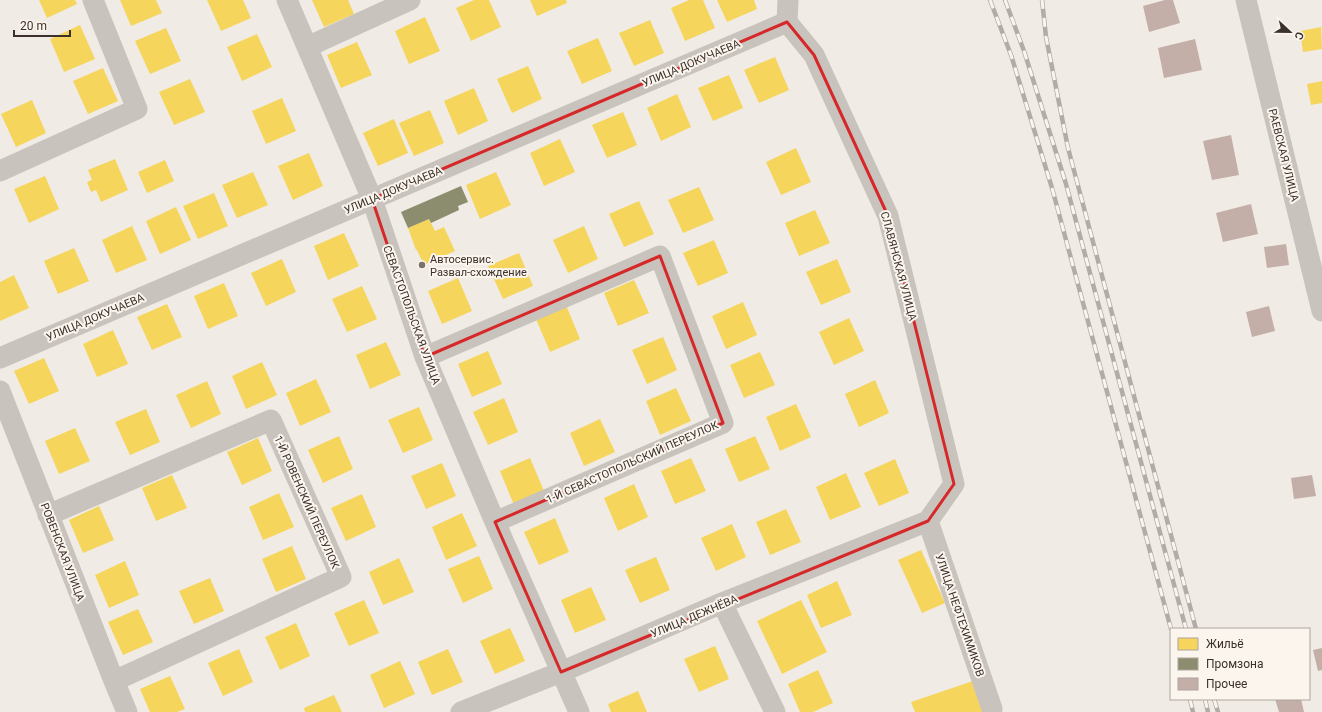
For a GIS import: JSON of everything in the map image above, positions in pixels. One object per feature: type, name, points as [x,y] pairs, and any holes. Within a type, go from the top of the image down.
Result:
[{"type":"street","points":[[0,171],[137,109],[93,0]]},
{"type":"street","name":"СЕВАСТОПОЛЬСКАЯ УЛИЦА","points":[[287,0],[372,199],[425,357],[495,522],[579,712]]},
{"type":"street","points":[[307,47],[410,0]]},
{"type":"street","points":[[787,22],[788,0]]},
{"type":"street","name":"РАЕВСКАЯ УЛИЦА","points":[[1246,0],[1322,311]]},
{"type":"street","name":"УЛИЦА ДОКУЧАЕВА","points":[[0,358],[787,22]]},
{"type":"street","name":"СЛАВЯНСКАЯ УЛИЦА","points":[[787,22],[814,56],[888,216],[954,484],[928,521]]},
{"type":"street","name":"1-Й СЕВАСТОПОЛЬСКИЙ ПЕРЕУЛОК","points":[[425,357],[660,256],[723,423],[495,522]]},
{"type":"street","name":"РОВЕНСКАЯ УЛИЦА","points":[[0,391],[127,712]]},
{"type":"street","name":"1-Й РОВЕНСКИЙ ПЕРЕУЛОК","points":[[48,515],[271,420],[340,577],[114,681]]},
{"type":"street","name":"УЛИЦА ДЕЖНЁВА","points":[[461,712],[561,672],[722,603],[928,521]]},
{"type":"street","name":"УЛИЦА НЕФТЕХИМИКОВ","points":[[928,521],[992,709]]},
{"type":"street","points":[[722,603],[775,712]]},
{"type":"highlighted area","points":[[787,22],[814,55],[888,216],[954,484],[928,521],[561,672],[495,522],[723,423],[660,256],[425,357],[372,199]]},
{"type":"building: Жильё","points":[[39,0],[75,0],[77,4],[47,18]]},
{"type":"building: Жильё","points":[[120,0],[156,0],[162,13],[131,26]]},
{"type":"building: Жильё","points":[[207,0],[243,0],[251,18],[221,31]]},
{"type":"building: Жильё","points":[[312,0],[348,0],[354,14],[324,27]]},
{"type":"building: Жильё","points":[[474,0],[489,0],[501,27],[471,41],[456,8]]},
{"type":"building: Жильё","points":[[530,0],[566,0],[567,3],[537,16]]},
{"type":"building: Жильё","points":[[689,0],[703,0],[715,28],[685,41],[671,8]]},
{"type":"building: Жильё","points":[[717,0],[754,0],[757,9],[727,22]]},
{"type":"building: Жильё","points":[[425,17],[440,51],[409,64],[395,31]]},
{"type":"building: Жильё","points":[[650,20],[664,53],[634,66],[619,33]]},
{"type":"building: Жильё","points":[[80,25],[95,59],[64,72],[50,39]]},
{"type":"building: Жильё","points":[[1321,27],[1322,49],[1303,52],[1300,31]]},
{"type":"building: Жильё","points":[[166,28],[181,61],[150,74],[135,41]]},
{"type":"building: Жильё","points":[[257,34],[272,67],[242,81],[227,47]]},
{"type":"building: Жильё","points":[[598,38],[612,71],[582,84],[567,51]]},
{"type":"building: Жильё","points":[[357,42],[372,75],[341,88],[327,55]]},
{"type":"building: Жильё","points":[[775,57],[789,90],[759,103],[744,70]]},
{"type":"building: Жильё","points":[[528,66],[542,99],[512,113],[497,79]]},
{"type":"building: Жильё","points":[[103,68],[118,101],[88,114],[73,81]]},
{"type":"building: Жильё","points":[[729,75],[743,108],[713,121],[698,88]]},
{"type":"building: Жильё","points":[[190,79],[205,112],[174,125],[159,92]]},
{"type":"building: Жильё","points":[[1322,81],[1322,103],[1311,105],[1307,84]]},
{"type":"building: Жильё","points":[[474,88],[488,121],[458,135],[444,101]]},
{"type":"building: Жильё","points":[[677,94],[691,127],[661,141],[647,108]]},
{"type":"building: Жильё","points":[[282,98],[296,131],[266,144],[252,111]]},
{"type":"building: Жильё","points":[[32,100],[46,133],[16,147],[1,114]]},
{"type":"building: Жильё","points":[[430,110],[444,143],[414,156],[399,123]]},
{"type":"building: Жильё","points":[[623,112],[637,145],[607,158],[592,125]]},
{"type":"building: Жильё","points":[[394,119],[408,153],[378,166],[363,133]]},
{"type":"building: Жильё","points":[[560,139],[575,172],[544,186],[530,153]]},
{"type":"building: Жильё","points":[[796,148],[811,182],[781,195],[766,162]]},
{"type":"building: Жильё","points":[[309,153],[323,186],[293,200],[278,166]]},
{"type":"building: Жильё","points":[[115,159],[128,190],[101,202],[96,190],[91,192],[87,182],[92,180],[88,170]]},
{"type":"building: Жильё","points":[[165,160],[174,181],[147,193],[138,172]]},
{"type":"building: Жильё","points":[[253,172],[268,205],[237,218],[222,185]]},
{"type":"building: Жильё","points":[[496,172],[511,205],[480,219],[466,185]]},
{"type":"building: Жильё","points":[[45,176],[59,209],[29,223],[14,189]]},
{"type":"building: Жильё","points":[[699,187],[714,220],[683,233],[668,200]]},
{"type":"building: Жильё","points":[[214,193],[228,226],[198,239],[183,206]]},
{"type":"building: Жильё","points":[[639,201],[654,234],[624,247],[609,214]]},
{"type":"building: Жильё","points":[[176,207],[191,240],[160,254],[146,221]]},
{"type":"building: Жильё","points":[[815,210],[830,243],[799,256],[785,223]]},
{"type":"building: Жильё","points":[[429,219],[435,231],[444,227],[455,251],[424,265],[416,250],[408,228]]},
{"type":"building: Жильё","points":[[132,226],[147,260],[116,273],[102,240]]},
{"type":"building: Жильё","points":[[584,226],[598,259],[568,273],[553,240]]},
{"type":"building: Жильё","points":[[344,233],[359,266],[328,280],[314,246]]},
{"type":"building: Жильё","points":[[714,240],[728,273],[698,286],[683,253]]},
{"type":"building: Жильё","points":[[74,248],[89,281],[58,294],[44,261]]},
{"type":"building: Жильё","points":[[519,253],[533,286],[503,299],[488,266]]},
{"type":"building: Жильё","points":[[282,259],[296,292],[266,306],[251,273]]},
{"type":"building: Жильё","points":[[837,259],[851,292],[821,305],[806,272]]},
{"type":"building: Жильё","points":[[14,275],[29,308],[0,321],[0,282]]},
{"type":"building: Жильё","points":[[458,278],[472,311],[442,324],[428,291]]},
{"type":"building: Жильё","points":[[634,280],[649,313],[618,326],[604,293]]},
{"type":"building: Жильё","points":[[224,283],[238,316],[208,329],[194,296]]},
{"type":"building: Жильё","points":[[362,286],[377,319],[347,332],[332,299]]},
{"type":"building: Жильё","points":[[743,302],[757,335],[726,349],[712,316]]},
{"type":"building: Жильё","points":[[167,304],[182,337],[152,350],[137,317]]},
{"type":"building: Жильё","points":[[566,305],[580,339],[550,352],[536,319]]},
{"type":"building: Жильё","points":[[849,318],[864,351],[834,365],[819,332]]},
{"type":"building: Жильё","points":[[113,330],[128,364],[97,377],[83,344]]},
{"type":"building: Жильё","points":[[663,337],[677,370],[647,384],[632,350]]},
{"type":"building: Жильё","points":[[386,342],[401,375],[370,389],[356,355]]},
{"type":"building: Жильё","points":[[488,351],[502,384],[472,397],[458,364]]},
{"type":"building: Жильё","points":[[760,352],[775,385],[744,398],[730,365]]},
{"type":"building: Жильё","points":[[44,358],[59,391],[29,404],[14,371]]},
{"type":"building: Жильё","points":[[262,362],[277,395],[246,409],[232,376]]},
{"type":"building: Жильё","points":[[316,379],[331,412],[300,426],[286,393]]},
{"type":"building: Жильё","points":[[875,380],[889,413],[859,427],[845,394]]},
{"type":"building: Жильё","points":[[207,381],[221,414],[191,428],[176,395]]},
{"type":"building: Жильё","points":[[676,388],[691,421],[660,435],[646,401]]},
{"type":"building: Жильё","points":[[504,398],[518,432],[488,445],[473,412]]},
{"type":"building: Жильё","points":[[796,404],[811,437],[780,451],[766,417]]},
{"type":"building: Жильё","points":[[419,407],[433,440],[403,453],[388,420]]},
{"type":"building: Жильё","points":[[146,409],[160,442],[130,455],[115,422]]},
{"type":"building: Жильё","points":[[600,419],[615,452],[584,466],[570,433]]},
{"type":"building: Жильё","points":[[75,428],[90,461],[59,474],[45,441]]},
{"type":"building: Жильё","points":[[339,436],[353,469],[323,483],[308,450]]},
{"type":"building: Жильё","points":[[755,436],[770,469],[739,482],[725,449]]},
{"type":"building: Жильё","points":[[258,438],[272,471],[242,485],[227,452]]},
{"type":"building: Жильё","points":[[530,458],[544,491],[514,505],[500,471]]},
{"type":"building: Жильё","points":[[691,458],[706,491],[675,504],[661,471]]},
{"type":"building: Жильё","points":[[895,459],[909,493],[879,506],[864,473]]},
{"type":"building: Жильё","points":[[442,463],[456,496],[426,509],[411,476]]},
{"type":"building: Жильё","points":[[846,473],[861,507],[830,520],[816,487]]},
{"type":"building: Жильё","points":[[172,475],[187,508],[156,521],[142,488]]},
{"type":"building: Жильё","points":[[634,484],[648,517],[618,531],[604,498]]},
{"type":"building: Жильё","points":[[279,493],[294,527],[263,540],[249,507]]},
{"type":"building: Жильё","points":[[362,494],[376,527],[346,541],[331,508]]},
{"type":"building: Жильё","points":[[99,506],[114,540],[83,553],[69,520]]},
{"type":"building: Жильё","points":[[786,509],[801,542],[770,555],[756,522]]},
{"type":"building: Жильё","points":[[462,513],[477,546],[446,560],[432,527]]},
{"type":"building: Жильё","points":[[555,518],[569,552],[539,565],[524,532]]},
{"type":"building: Жильё","points":[[732,524],[746,557],[716,571],[701,538]]},
{"type":"building: Жильё","points":[[292,546],[306,579],[276,592],[262,559]]},
{"type":"building: Жильё","points":[[921,550],[945,603],[922,613],[898,560]]},
{"type":"building: Жильё","points":[[479,556],[493,589],[463,603],[448,569]]},
{"type":"building: Жильё","points":[[656,557],[670,590],[640,603],[625,570]]},
{"type":"building: Жильё","points":[[399,558],[414,592],[383,605],[369,572]]},
{"type":"building: Жильё","points":[[125,561],[139,595],[109,608],[95,575]]},
{"type":"building: Жильё","points":[[210,578],[224,611],[194,624],[179,591]]},
{"type":"building: Жильё","points":[[837,581],[852,615],[821,628],[807,595]]},
{"type":"building: Жильё","points":[[591,587],[606,620],[575,633],[561,600]]},
{"type":"building: Жильё","points":[[364,600],[379,633],[349,646],[334,613]]},
{"type":"building: Жильё","points":[[801,600],[827,652],[782,674],[757,621]]},
{"type":"building: Жильё","points":[[138,609],[153,642],[123,655],[108,622]]},
{"type":"building: Жильё","points":[[296,623],[310,656],[280,670],[265,637]]},
{"type":"building: Жильё","points":[[510,628],[525,661],[495,674],[480,641]]},
{"type":"building: Жильё","points":[[715,646],[729,679],[699,692],[684,659]]},
{"type":"building: Жильё","points":[[239,649],[253,682],[223,696],[208,663]]},
{"type":"building: Жильё","points":[[448,649],[463,682],[432,695],[418,662]]},
{"type":"building: Жильё","points":[[400,661],[415,694],[384,708],[370,675]]},
{"type":"building: Жильё","points":[[818,670],[833,703],[813,712],[800,712],[788,684]]},
{"type":"building: Жильё","points":[[170,676],[185,709],[177,712],[150,712],[140,689]]},
{"type":"building: Жильё","points":[[973,681],[983,712],[915,712],[911,702]]},
{"type":"building: Жильё","points":[[638,691],[647,712],[611,712],[608,704]]},
{"type":"building: Жильё","points":[[334,695],[342,712],[305,712],[304,708]]},
{"type":"building: Промзона","points":[[461,186],[468,202],[458,206],[459,210],[431,223],[429,219],[408,228],[401,212]]},
{"type":"building: Прочее","points":[[1165,0],[1173,0],[1180,23],[1149,32],[1143,6]]},
{"type":"building: Прочее","points":[[1195,39],[1202,70],[1164,78],[1158,48]]},
{"type":"building: Прочее","points":[[1231,135],[1239,175],[1212,180],[1203,141]]},
{"type":"building: Прочее","points":[[1251,204],[1258,234],[1223,242],[1216,213]]},
{"type":"building: Прочее","points":[[1286,244],[1289,265],[1267,268],[1264,247]]},
{"type":"building: Прочее","points":[[1269,306],[1275,331],[1252,337],[1246,312]]},
{"type":"building: Прочее","points":[[1312,475],[1316,496],[1294,499],[1291,478]]},
{"type":"building: Прочее","points":[[1322,648],[1322,670],[1318,671],[1313,650]]},
{"type":"building: Прочее","points":[[1275,700],[1301,700],[1304,712],[1279,712]]},
{"type":"railway","points":[[990,0],[1011,55],[1052,188],[1171,628]]},
{"type":"railway","points":[[1005,0],[1024,51],[1066,184],[1186,628]]},
{"type":"railway","points":[[1042,0],[1046,37],[1068,148],[1196,628]]},
{"type":"railway","points":[[1190,700],[1193,712]]},
{"type":"railway","points":[[1205,700],[1208,712]]},
{"type":"railway","points":[[1214,700],[1218,712]]},
{"type":"place","name":"Автосервис. Развал-схождение","points":[[422,265]]}]
